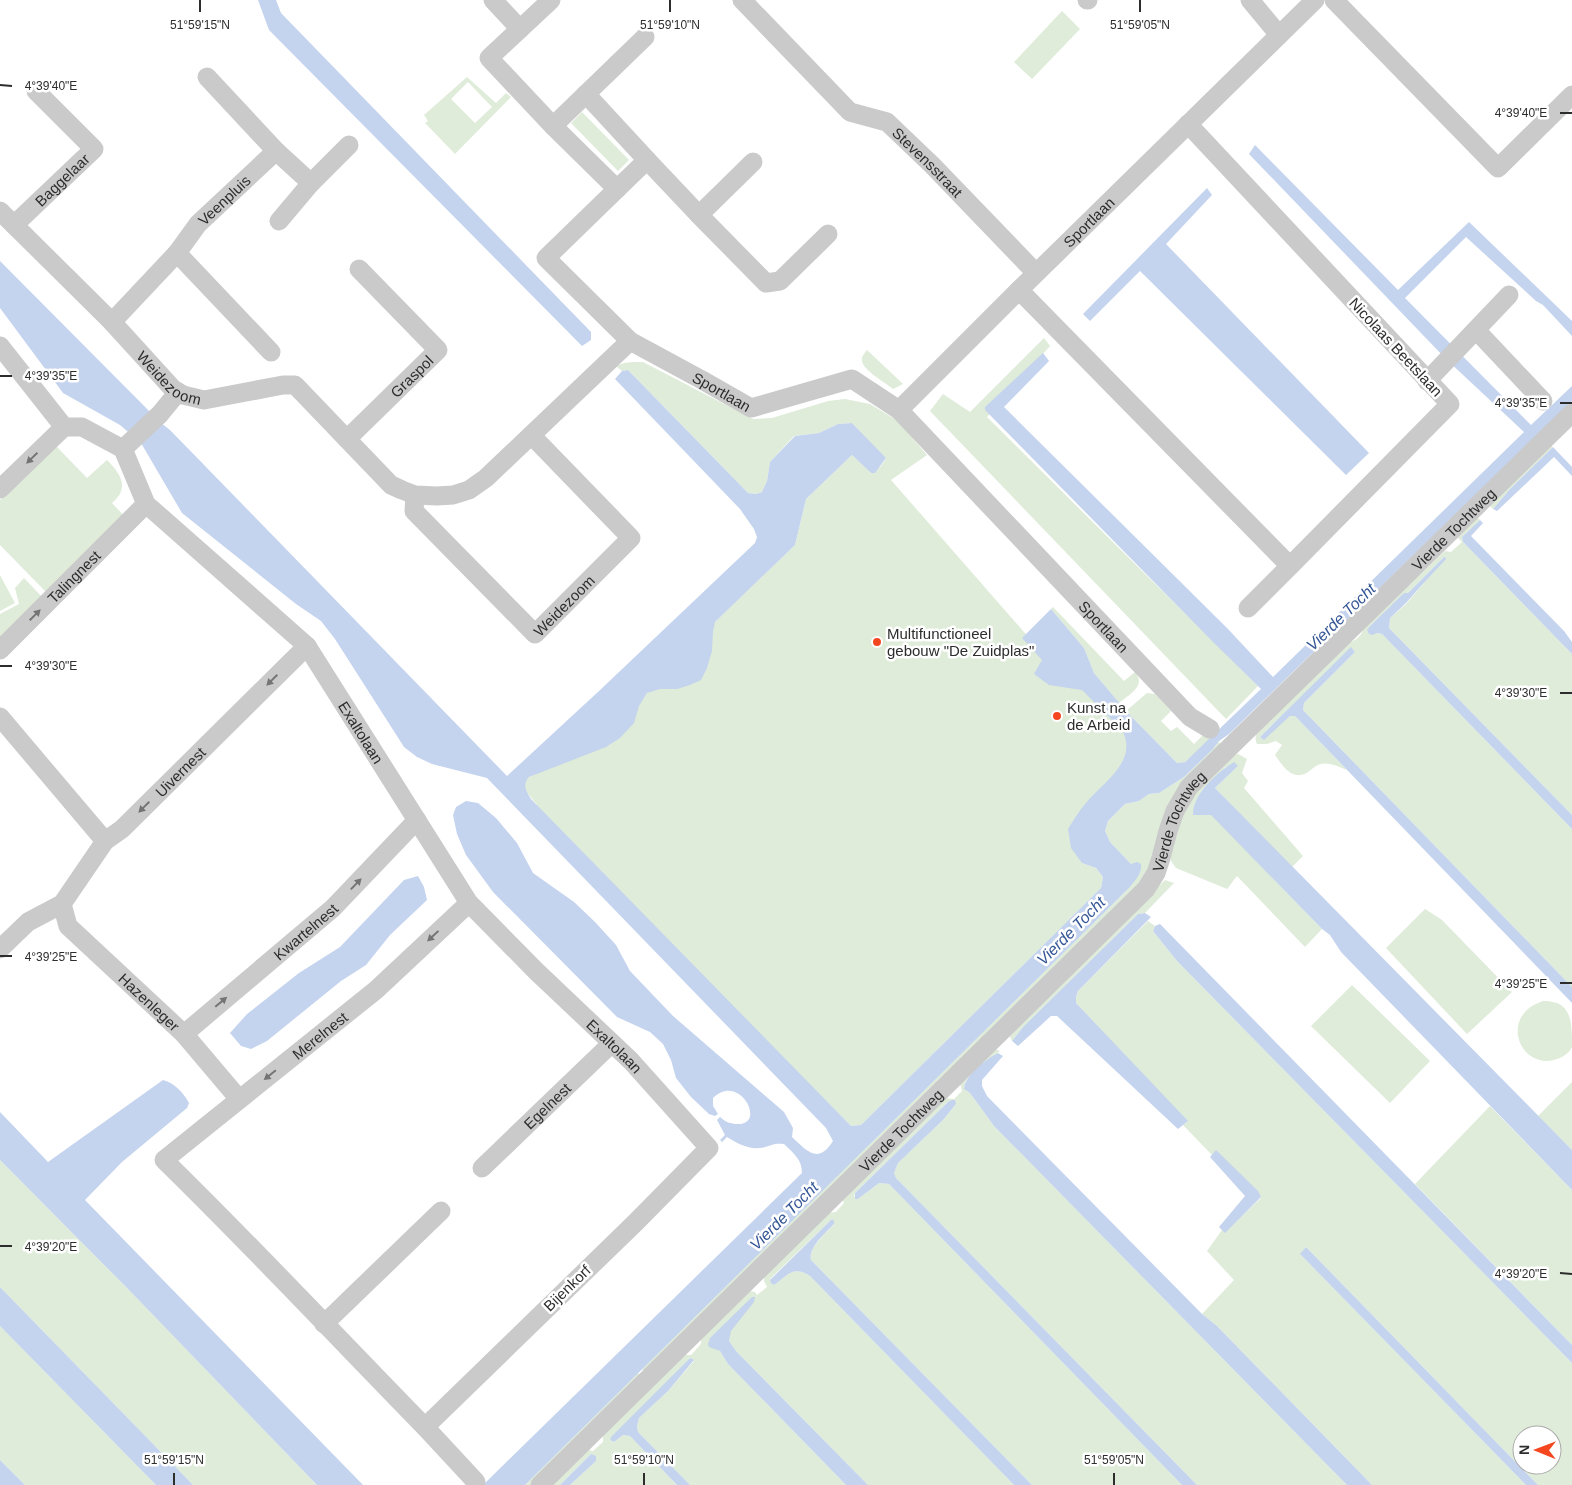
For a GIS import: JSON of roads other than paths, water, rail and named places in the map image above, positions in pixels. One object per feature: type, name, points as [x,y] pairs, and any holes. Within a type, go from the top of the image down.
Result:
[{"type":"street","points":[[493,0],[520,28]]},
{"type":"street","points":[[551,0],[489,58],[553,126],[617,189],[647,160]]},
{"type":"street","points":[[1250,0],[1279,35]]},
{"type":"street","name":"Sportlaan","points":[[899,410],[1315,0]]},
{"type":"street","points":[[1334,0],[1498,168],[1572,95]]},
{"type":"street","name":"Stevensstraat","points":[[746,1],[850,112],[887,122],[932,165],[1036,273]]},
{"type":"street","points":[[553,126],[645,37]]},
{"type":"street","points":[[207,77],[276,151],[311,183]]},
{"type":"street","name":"Baggelaar","points":[[14,225],[94,148],[36,90]]},
{"type":"street","points":[[586,94],[698,215],[766,283],[780,281],[828,234]]},
{"type":"street","name":"Nicolaas Beetslaan","points":[[1188,124],[1450,404],[1248,608]]},
{"type":"street","points":[[279,221],[311,183],[349,145]]},
{"type":"street","name":"Veenpluis","points":[[112,322],[178,253],[198,224],[276,151]]},
{"type":"street","points":[[698,215],[753,162]]},
{"type":"street","name":"Sportlaan","points":[[617,189],[546,258],[630,341],[751,408],[852,379],[899,410],[1190,717],[1210,729]]},
{"type":"street","name":"Weidezoom","points":[[0,211],[112,322],[178,392],[204,400],[283,385],[295,385],[391,485],[415,495],[437,496],[453,494],[469,490],[486,478],[630,341]]},
{"type":"street","points":[[178,253],[271,352]]},
{"type":"street","name":"Graspol","points":[[347,439],[438,350],[359,269]]},
{"type":"street","points":[[1019,290],[1290,566]]},
{"type":"street","points":[[1427,380],[1509,295]]},
{"type":"street","points":[[1476,330],[1543,401]]},
{"type":"street","points":[[0,346],[64,426]]},
{"type":"street","points":[[0,489],[64,426],[82,427],[127,446],[160,414],[178,392]]},
{"type":"street","name":"Vierde Tochtweg","points":[[540,1485],[791,1233],[1146,889],[1156,873],[1175,811],[1189,787],[1572,413]]},
{"type":"street","name":"Weidezoom","points":[[415,495],[414,511],[535,634],[631,538],[537,441]]},
{"type":"street","name":"Exaltolaan","points":[[127,446],[146,504],[307,646],[469,903],[536,971],[631,1061],[709,1148]]},
{"type":"street","name":"Talingnest","points":[[0,650],[146,504]]},
{"type":"street","name":"Uivernest","points":[[62,904],[105,841],[122,830],[307,646]]},
{"type":"street","points":[[0,717],[105,841]]},
{"type":"street","name":"Kwartelnest","points":[[184,1034],[333,908],[417,820]]},
{"type":"street","name":"Merelnest","points":[[324,1324],[238,1233],[164,1160],[376,990],[469,903]]},
{"type":"street","points":[[0,949],[28,922],[62,904]]},
{"type":"street","name":"Hazenleger","points":[[62,904],[68,926],[184,1034],[239,1099]]},
{"type":"street","name":"Egelnest","points":[[482,1168],[612,1043]]},
{"type":"street","name":"Bijenkorf","points":[[425,1427],[635,1223],[709,1148]]},
{"type":"street","points":[[441,1211],[324,1324],[476,1482]]},
{"type":"water","points":[[258,0],[276,0],[281,13],[591,332],[591,340],[582,346],[269,30]]},
{"type":"water","name":"Vierde Tocht","points":[[1255,145],[1398,290],[1469,222],[1572,321],[1572,336],[1543,305],[1536,301],[1466,237],[1405,298],[1531,425],[1572,386],[1572,401],[1184,777],[1159,793],[1149,794],[1139,801],[1125,804],[1108,821],[1105,831],[1110,842],[1131,864],[1137,862],[1141,864],[1136,880],[1129,888],[525,1485],[483,1485],[802,1173],[802,1168],[794,1153],[784,1144],[755,1148],[740,1144],[727,1137],[722,1142],[720,1140],[725,1135],[717,1120],[720,1117],[733,1124],[746,1122],[750,1116],[750,1109],[746,1101],[732,1091],[723,1092],[713,1098],[713,1106],[718,1114],[715,1116],[709,1114],[691,1097],[676,1078],[671,1060],[663,1044],[650,1032],[617,1017],[493,892],[466,855],[457,834],[453,815],[456,807],[466,801],[478,803],[496,818],[517,843],[533,873],[574,902],[616,945],[630,971],[673,1016],[784,1112],[793,1128],[792,1137],[803,1147],[817,1154],[828,1148],[833,1141],[826,1128],[487,778],[432,764],[417,757],[404,747],[335,639],[321,621],[296,604],[182,513],[141,443],[120,425],[63,393],[0,308],[0,261],[170,430],[507,776],[755,543],[757,537],[754,529],[740,509],[615,379],[622,371],[628,370],[748,493],[756,494],[762,492],[767,481],[770,462],[795,436],[819,433],[838,424],[852,423],[886,458],[875,473],[871,473],[852,455],[806,499],[795,545],[715,622],[712,651],[701,680],[677,689],[660,689],[647,693],[639,706],[634,723],[620,738],[606,747],[529,777],[525,785],[531,799],[851,1126],[861,1125],[1101,888],[1103,877],[1096,868],[1082,863],[1071,848],[1068,829],[1085,804],[1123,761],[1126,752],[1126,741],[1122,730],[1082,690],[1049,685],[1034,674],[1042,660],[1022,638],[1051,609],[1084,648],[1094,673],[1126,711],[1177,763],[1185,762],[1261,689],[985,410],[985,407],[1043,353],[1049,361],[1004,407],[1227,628],[1273,677],[1524,432],[1446,359],[1249,154]]},
{"type":"water","points":[[1207,188],[1212,195],[1166,244],[1369,453],[1346,475],[1140,271],[1090,321],[1083,314]]},
{"type":"water","points":[[1553,447],[1572,467],[1572,476],[1554,457],[1497,511],[1493,509],[1510,489]]},
{"type":"water","points":[[1480,520],[1483,523],[1471,536],[1564,631],[1572,642],[1572,654],[1463,542],[1462,537]]},
{"type":"water","points":[[1445,556],[1446,559],[1390,618],[1389,628],[1572,815],[1572,829],[1382,634],[1372,635],[1367,630]]},
{"type":"water","points":[[1351,647],[1355,652],[1304,703],[1303,710],[1572,987],[1572,1003],[1295,716],[1290,716],[1264,740],[1260,737]]},
{"type":"water","points":[[1234,762],[1238,766],[1215,788],[1572,1150],[1572,1190],[1341,952],[1330,935],[1211,815],[1193,815],[1194,807],[1201,791],[1220,772]]},
{"type":"water","points":[[418,876],[424,887],[427,900],[390,935],[366,965],[341,981],[267,1041],[251,1049],[241,1046],[230,1033],[247,1014],[299,973],[340,947],[404,880]]},
{"type":"water","points":[[1145,913],[1151,917],[1078,991],[1076,1003],[1188,1121],[1178,1129],[1057,1016],[1051,1016],[1018,1046],[1012,1041],[1023,1027],[1138,914]]},
{"type":"water","points":[[1160,924],[1572,1345],[1572,1363],[1177,961],[1153,931],[1155,926]]},
{"type":"water","points":[[998,1053],[1003,1056],[982,1080],[982,1086],[987,1096],[1202,1314],[1217,1326],[1372,1485],[1347,1485],[994,1126],[970,1093],[964,1089],[972,1073],[982,1063]]},
{"type":"water","points":[[163,1080],[171,1083],[187,1099],[189,1103],[187,1108],[122,1162],[85,1200],[363,1485],[317,1485],[129,1290],[0,1160],[0,1112],[48,1162]]},
{"type":"water","points":[[952,1100],[955,1100],[956,1104],[943,1120],[898,1163],[894,1173],[896,1178],[1197,1485],[1182,1485],[889,1184],[879,1183],[858,1199],[855,1199],[855,1193]]},
{"type":"water","points":[[1216,1150],[1258,1191],[1261,1197],[1225,1233],[1219,1227],[1245,1196],[1210,1157]]},
{"type":"water","points":[[832,1219],[834,1224],[815,1245],[812,1250],[811,1260],[1032,1485],[1014,1485],[810,1276],[795,1271],[774,1285],[771,1283],[770,1280]]},
{"type":"water","points":[[1306,1247],[1512,1458],[1512,1471],[1300,1254]]},
{"type":"water","points":[[0,1287],[193,1485],[156,1485],[0,1326]]},
{"type":"water","points":[[752,1297],[755,1297],[754,1302],[731,1331],[729,1341],[736,1351],[868,1485],[846,1485],[728,1364],[720,1351],[709,1347],[710,1338]]},
{"type":"water","points":[[690,1358],[694,1360],[668,1391],[639,1418],[637,1426],[638,1432],[690,1485],[677,1485],[630,1436],[623,1435],[614,1442],[610,1440]]},
{"type":"water","points":[[591,1454],[596,1456],[596,1461],[570,1485],[560,1485]]},
{"type":"water","points":[[0,1460],[25,1485],[0,1485]]},
{"type":"water","points":[[1516,1475],[1528,1475],[1538,1485],[1526,1485]]},
{"type":"place","name":"Multifunctioneel gebouw \"De Zuidplas\"","points":[[877,642]]},
{"type":"place","name":"Kunst na de Arbeid","points":[[1057,716]]}]
